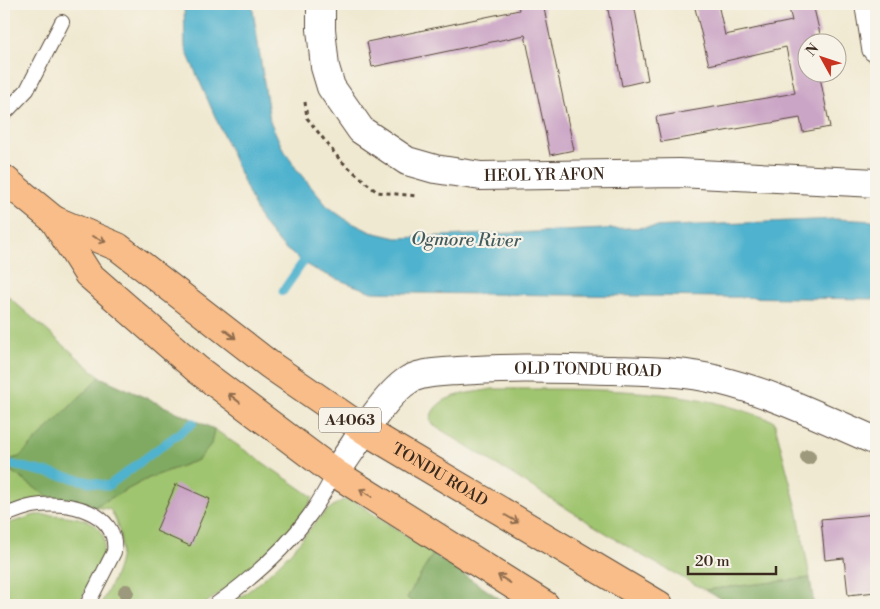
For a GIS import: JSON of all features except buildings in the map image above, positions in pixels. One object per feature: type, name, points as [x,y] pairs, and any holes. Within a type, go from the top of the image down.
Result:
[{"type":"main road","name":"TONDU ROAD","points":[[4,178],[54,220],[118,247],[270,365],[366,431],[659,605]]},
{"type":"main road","name":"TONDU ROAD","points":[[54,220],[88,274],[198,370],[335,473],[545,605]]},
{"type":"street","name":"HEOL YR AFON","points":[[321,4],[321,29],[325,67],[331,87],[361,130],[407,161],[435,169],[481,176],[679,174],[876,183]]},
{"type":"street","points":[[869,4],[876,48]]},
{"type":"street","name":"OLD TONDU ROAD","points":[[335,473],[395,391],[415,377],[481,369],[546,368],[645,371],[716,379],[774,397],[876,441]]},
{"type":"lane","points":[[4,114],[27,90],[62,22]]},
{"type":"lane","points":[[215,605],[242,586],[282,548],[309,516],[335,473]]},
{"type":"lane","points":[[4,516],[34,506],[51,506],[85,511],[101,517],[108,524],[113,533],[114,552],[88,605]]},
{"type":"green space","points":[[4,293],[100,377],[19,457],[4,461]]},
{"type":"green space","points":[[100,377],[214,429],[211,444],[198,460],[149,478],[94,507],[66,499],[48,497],[4,466],[4,461],[19,457]]},
{"type":"green space","points":[[492,389],[589,390],[662,394],[720,404],[774,421],[797,509],[810,578],[705,590],[641,555],[435,426],[430,420],[433,411],[446,400],[455,396]]},
{"type":"green space","points":[[214,429],[313,497],[305,512],[274,546],[239,579],[203,605],[100,605],[113,581],[120,558],[121,547],[120,535],[110,509],[94,507],[149,478],[198,460],[211,444]]},
{"type":"green space","points":[[5,467],[48,497],[4,509]]},
{"type":"green space","points":[[343,500],[354,501],[433,554],[407,598],[417,605],[230,605],[275,568],[326,511]]},
{"type":"green space","points":[[35,515],[63,516],[84,520],[97,527],[103,536],[104,549],[99,565],[77,605],[4,605],[4,525]]},
{"type":"green space","points":[[433,554],[509,605],[417,605],[407,598]]},
{"type":"green space","points":[[810,578],[814,605],[732,605],[705,590]]},
{"type":"water","name":"Ogmore River","points":[[184,4],[252,4],[270,121],[282,147],[297,170],[328,207],[348,221],[371,232],[397,238],[836,219],[876,221],[876,299],[372,292],[334,278],[310,267],[283,247],[261,221],[185,48]]},
{"type":"waterway","points":[[283,291],[310,252]]},
{"type":"waterway","points":[[4,463],[108,486],[193,423]]}]
